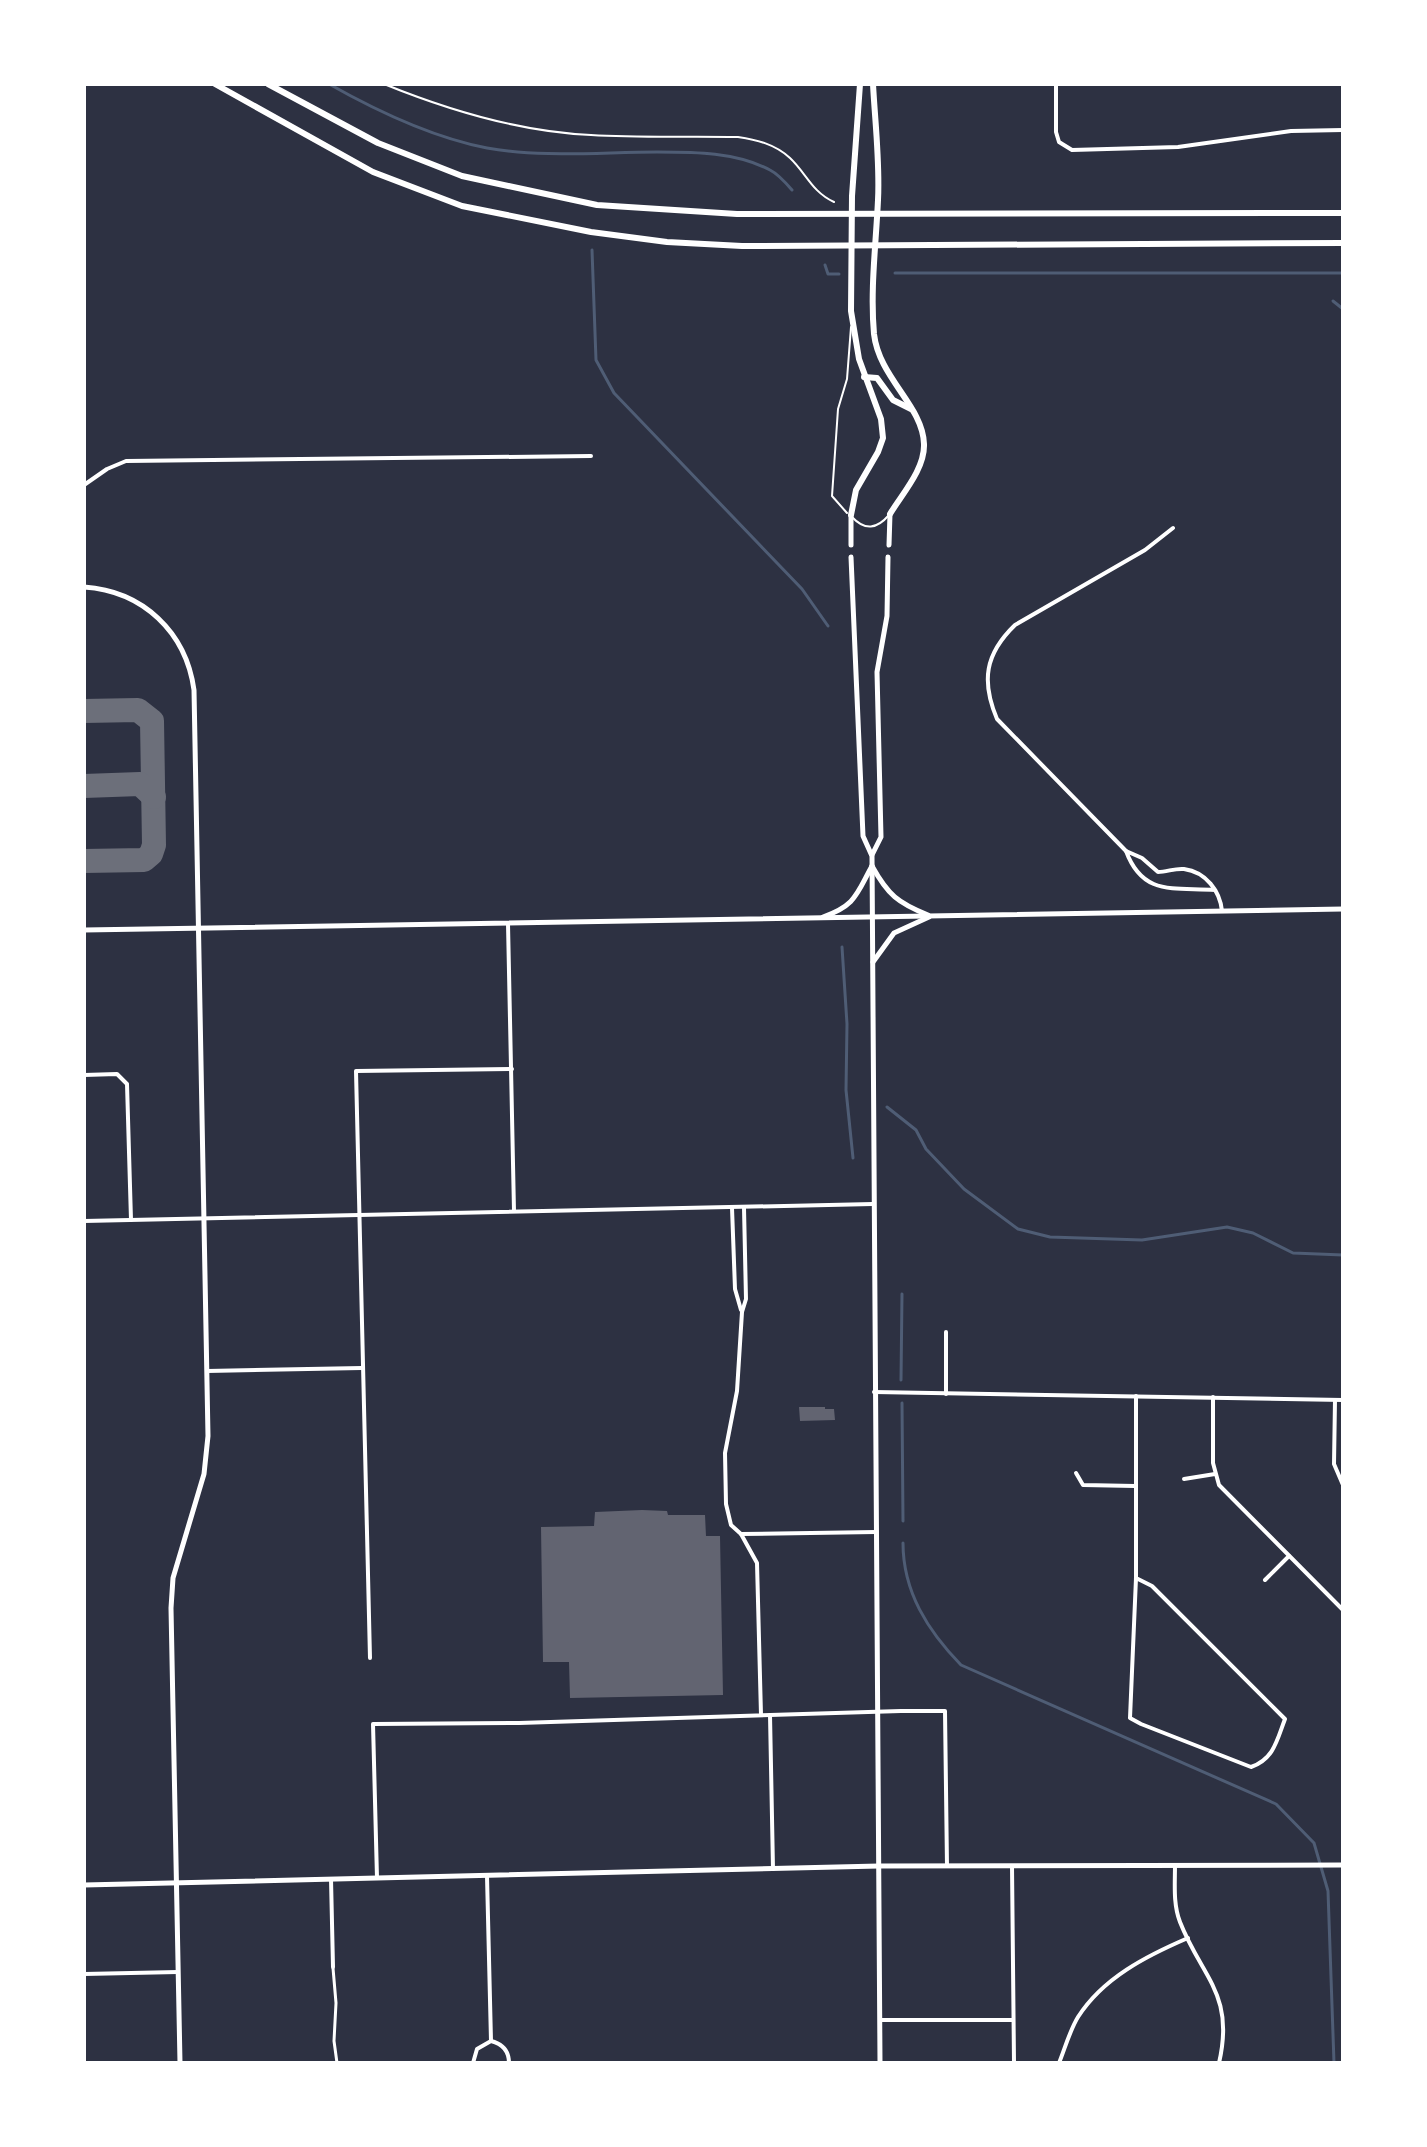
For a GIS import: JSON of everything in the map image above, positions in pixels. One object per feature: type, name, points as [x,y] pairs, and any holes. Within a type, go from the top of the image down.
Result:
[{"type":"main road","points":[[215,84],[373,172],[462,206],[591,232],[667,242],[742,246],[1343,243]]},
{"type":"main road","points":[[268,84],[378,143],[462,176],[597,205],[737,214],[1343,213]]},
{"type":"main road","points":[[851,515],[856,490],[883,438],[881,419],[864,377],[856,346],[851,311],[852,214],[860,84]]},
{"type":"main road","points":[[873,84],[878,164],[874,336],[881,360],[893,384],[912,409],[923,435],[923,455],[917,471],[890,514]]},
{"type":"main road","points":[[864,377],[877,378],[893,400],[912,409]]},
{"type":"street","points":[[1056,84],[1056,132],[1059,142],[1072,150],[1178,147],[1291,131],[1343,130]]},
{"type":"street","points":[[84,485],[107,469],[126,461],[591,456]]},
{"type":"street","points":[[889,545],[890,514]]},
{"type":"street","points":[[851,515],[851,545]]},
{"type":"street","points":[[1173,528],[1145,550],[1015,625],[991,656],[988,692],[997,719],[1126,851],[1142,858],[1158,872],[1176,869],[1191,871],[1212,883],[1221,900],[1222,911]]},
{"type":"street","points":[[851,557],[863,836],[872,856],[880,2063]]},
{"type":"street","points":[[872,856],[881,837],[877,672],[887,616],[888,557]]},
{"type":"street","points":[[84,587],[126,595],[161,619],[183,652],[194,690],[208,1436],[204,1474],[174,1574],[172,1593],[180,2063]]},
{"type":"street","points":[[1126,851],[1131,867],[1153,885],[1215,890]]},
{"type":"street","points":[[872,865],[887,891],[901,905],[931,916]]},
{"type":"street","points":[[819,918],[844,909],[851,902],[872,865]]},
{"type":"street","points":[[84,930],[1343,909]]},
{"type":"street","points":[[872,962],[894,933],[931,916]]},
{"type":"street","points":[[508,924],[514,1211]]},
{"type":"street","points":[[370,1658],[356,1071],[512,1069]]},
{"type":"street","points":[[84,1075],[117,1074],[127,1084],[131,1220]]},
{"type":"street","points":[[84,1221],[873,1204]]},
{"type":"street","points":[[732,1208],[735,1289],[742,1312]]},
{"type":"street","points":[[744,1208],[746,1299],[742,1312],[737,1391],[725,1453],[727,1511],[731,1525],[741,1534],[757,1563],[761,1715]]},
{"type":"street","points":[[946,1332],[946,1395]]},
{"type":"street","points":[[207,1371],[362,1368]]},
{"type":"street","points":[[874,1392],[1343,1400]]},
{"type":"street","points":[[1136,1396],[1136,1578],[1130,1718],[1251,1767],[1261,1764],[1271,1756],[1285,1719],[1152,1586],[1136,1578]]},
{"type":"street","points":[[1213,1397],[1215,1474],[1219,1485],[1343,1610]]},
{"type":"street","points":[[1335,1400],[1334,1464],[1343,1485]]},
{"type":"street","points":[[1076,1473],[1083,1485],[1135,1486]]},
{"type":"street","points":[[1184,1479],[1215,1474]]},
{"type":"street","points":[[741,1534],[876,1532]]},
{"type":"street","points":[[1265,1580],[1289,1556]]},
{"type":"street","points":[[377,1878],[373,1724],[519,1723],[879,1712],[945,1711],[947,1866]]},
{"type":"street","points":[[770,1715],[773,1869]]},
{"type":"street","points":[[1175,1865],[1177,1911],[1218,1999],[1224,2026],[1219,2063]]},
{"type":"street","points":[[84,1885],[879,1866],[1343,1865]]},
{"type":"street","points":[[1012,1866],[1014,2063]]},
{"type":"street","points":[[487,1876],[491,2041]]},
{"type":"street","points":[[331,1879],[337,2063]]},
{"type":"street","points":[[1059,2063],[1077,2018],[1102,1988],[1152,1954],[1188,1938]]},
{"type":"street","points":[[84,1974],[179,1972]]},
{"type":"street","points":[[880,2020],[1013,2020]]},
{"type":"street","points":[[473,2063],[477,2049],[491,2041]]},
{"type":"street","points":[[491,2041],[503,2046],[509,2063]]},
{"type":"lane","points":[[851,311],[847,379],[838,409],[832,496],[858,523],[871,528],[881,524],[890,514]]},
{"type":"path","points":[[384,84],[455,109],[498,120],[588,135],[760,140],[791,158],[816,192],[834,202]]},
{"type":"building","points":[[799,1407],[834,1409],[835,1420],[800,1421]]},
{"type":"building","points":[[667,1511],[668,1515],[705,1515],[706,1536],[720,1536],[723,1695],[570,1698],[569,1662],[543,1662],[541,1527],[594,1526],[595,1512]]},
{"type":"waterway","points":[[329,84],[406,122],[487,148],[550,154],[715,154],[770,170],[792,190]]},
{"type":"waterway","points":[[592,250],[596,360],[614,393],[802,589],[828,626]]},
{"type":"waterway","points":[[825,265],[828,274],[839,274]]},
{"type":"waterway","points":[[895,273],[1343,273]]},
{"type":"waterway","points":[[1333,301],[1343,309]]},
{"type":"waterway","points":[[842,947],[847,1024],[846,1090],[853,1158]]},
{"type":"waterway","points":[[887,1107],[916,1130],[926,1149],[964,1189],[1018,1229],[1050,1237],[1142,1240],[1227,1227],[1253,1233],[1293,1253],[1343,1255]]},
{"type":"waterway","points":[[901,1380],[902,1294]]},
{"type":"waterway","points":[[902,1403],[903,1521]]},
{"type":"waterway","points":[[903,1543],[907,1578],[920,1610],[961,1665],[1276,1804],[1314,1843],[1328,1891],[1334,2063]]},
{"type":"taxiway","points":[[84,711],[138,710],[152,721],[154,845],[151,854],[144,860],[84,861]]},
{"type":"taxiway","points":[[84,786],[140,784],[154,797]]}]
